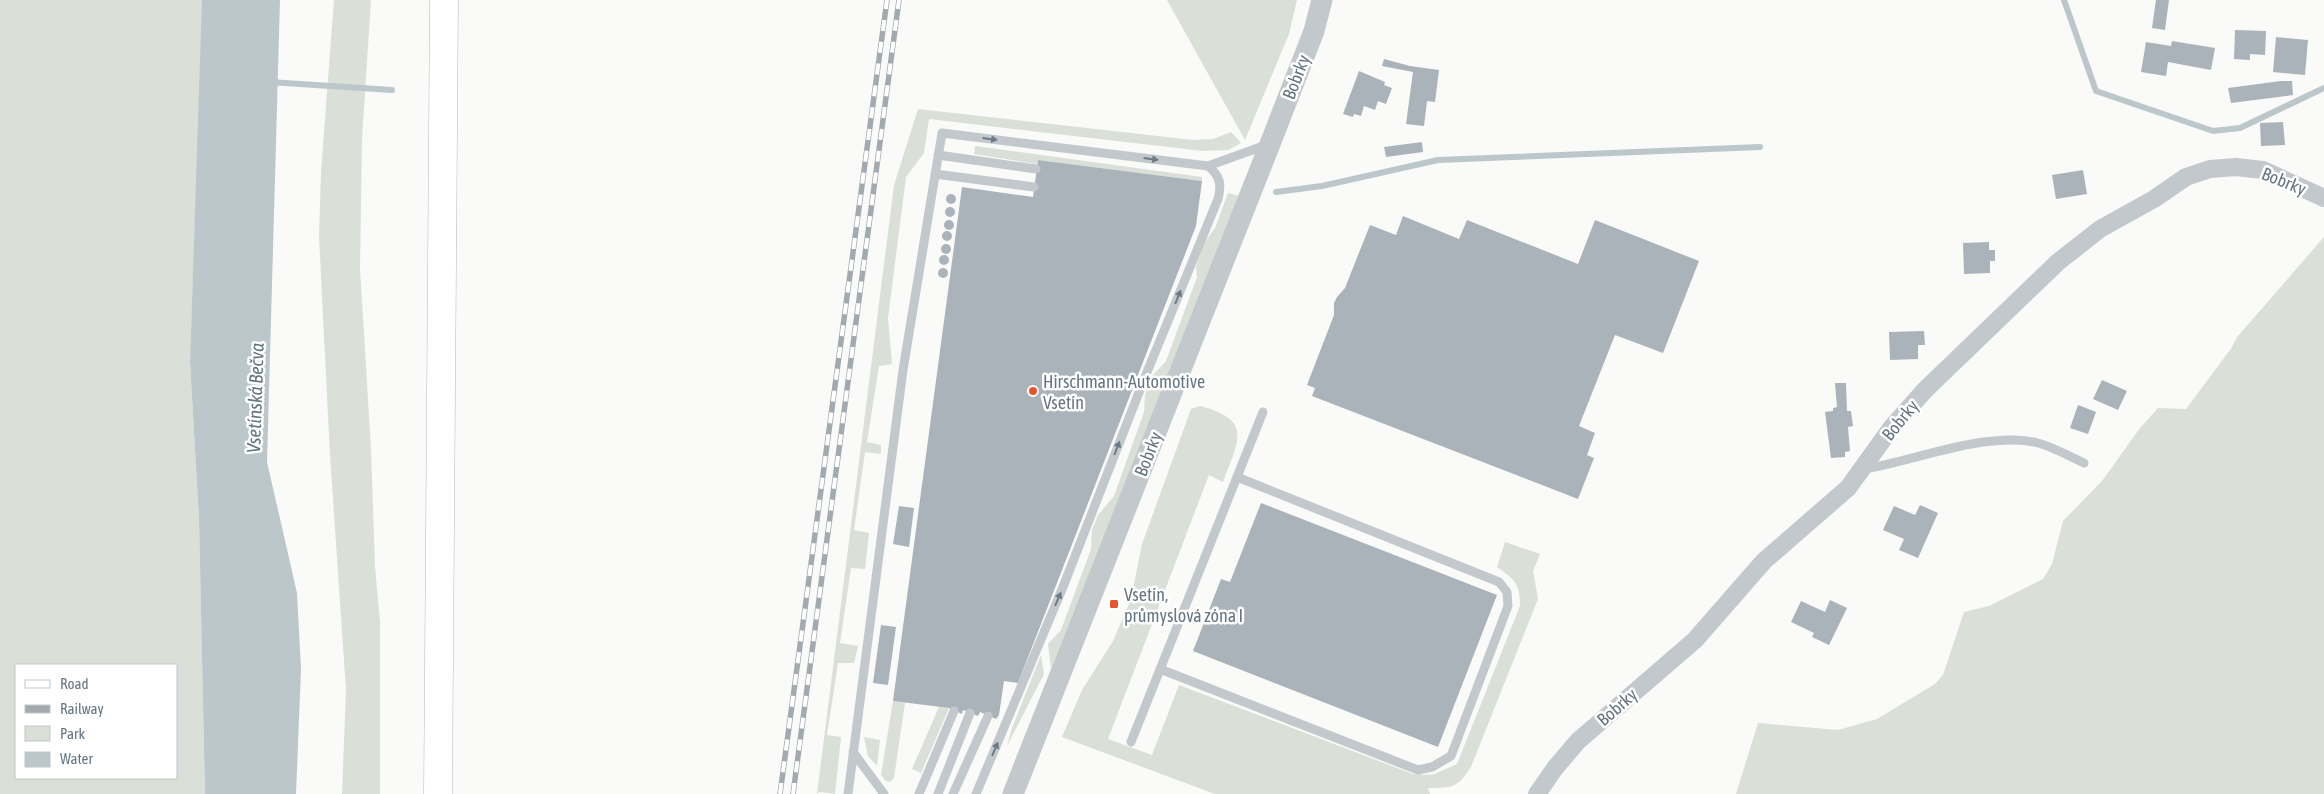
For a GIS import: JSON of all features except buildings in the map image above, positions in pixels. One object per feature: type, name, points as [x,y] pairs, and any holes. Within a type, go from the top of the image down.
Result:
[{"type":"main road","points":[[438,794],[444,0]]},
{"type":"street","name":"Bobrky","points":[[1013,794],[1270,144],[1314,30],[1322,0]]},
{"type":"street","name":"Bobrky","points":[[1537,794],[1555,768],[1578,741],[1695,640],[1764,561],[1848,488],[1864,469],[1892,427],[1925,390],[2058,262],[2100,229],[2186,177],[2210,169],[2236,166],[2263,170],[2324,198]]},
{"type":"lane","points":[[848,794],[903,370],[942,133],[1208,166],[1270,144]]},
{"type":"lane","points":[[938,155],[1036,169]]},
{"type":"lane","points":[[976,794],[1064,587],[1145,377],[1218,199],[1221,186],[1216,173],[1208,166]]},
{"type":"lane","points":[[935,174],[1034,187]]},
{"type":"lane","points":[[1131,742],[1263,412]]},
{"type":"lane","points":[[1864,469],[1985,442],[2010,441],[2037,443],[2084,463]]},
{"type":"lane","points":[[1160,669],[1418,770],[1432,768],[1451,756],[1508,606],[1507,592],[1499,582],[1237,477]]},
{"type":"lane","points":[[919,794],[954,711]]},
{"type":"lane","points":[[938,794],[970,713]]},
{"type":"lane","points":[[953,794],[988,716]]},
{"type":"lane","points":[[853,752],[884,794]]},
{"type":"green space","points":[[0,0],[203,0],[190,362],[199,520],[205,794],[0,794]]},
{"type":"green space","points":[[334,0],[371,0],[362,139],[360,268],[371,449],[375,567],[380,622],[380,794],[342,794],[346,690],[330,455],[319,236],[321,172]]},
{"type":"green space","points":[[1167,0],[1297,0],[1289,34],[1245,140]]},
{"type":"green space","points":[[918,109],[1193,140],[1213,139],[1231,132],[1241,143],[1228,150],[1203,151],[929,119],[924,153],[906,177],[888,318],[892,364],[879,366],[867,442],[881,445],[881,454],[865,452],[854,530],[869,533],[865,569],[851,568],[840,643],[858,646],[854,663],[838,663],[827,735],[841,737],[835,794],[819,792],[817,794],[894,185]]},
{"type":"green space","points":[[975,146],[1202,177],[1202,181],[1038,160],[1037,164],[974,154]]},
{"type":"green space","points":[[1228,193],[1240,196],[1051,669],[1048,644],[1061,630],[1091,549],[1092,530],[1098,515],[1114,496],[1144,412],[1145,395],[1153,375],[1166,361],[1197,277],[1196,267],[1204,243],[1215,228]]},
{"type":"green space","points":[[2324,237],[2324,794],[1736,794],[1758,723],[1838,730],[1877,719],[1935,684],[1943,675],[1964,612],[1989,606],[2043,579],[2052,564],[2063,521],[2102,481],[2140,428],[2158,408],[2186,409],[2230,350],[2238,336]]},
{"type":"green space","points":[[1200,406],[1217,412],[1228,418],[1235,425],[1237,444],[1223,482],[1209,475],[1108,739],[1152,755],[1179,685],[1413,774],[1432,775],[1457,764],[1520,606],[1519,592],[1515,583],[1497,567],[1505,542],[1540,554],[1533,571],[1538,599],[1471,767],[1458,783],[1443,788],[1428,788],[1430,794],[1215,794],[1062,737],[1082,690],[1113,641],[1131,599],[1142,544],[1191,409]]},
{"type":"green space","points":[[1041,655],[1044,674],[1007,746],[1012,728]]},
{"type":"green space","points":[[893,701],[905,703],[894,778],[890,782],[886,781],[881,775]]},
{"type":"green space","points":[[939,707],[949,708],[921,773],[912,769]]},
{"type":"green space","points":[[864,737],[880,740],[877,766],[868,756]]},
{"type":"water","name":"Vsetínská Bečva","points":[[202,0],[280,0],[267,462],[297,593],[301,669],[296,794],[205,794],[199,520],[190,362]]},
{"type":"waterway","points":[[2064,0],[2096,91],[2213,131],[2240,128],[2324,88]]},
{"type":"waterway","points":[[269,82],[392,90]]},
{"type":"waterway","points":[[1276,192],[1322,186],[1438,160],[1760,147]]},
{"type":"railway","points":[[780,794],[887,0]]},
{"type":"railway","points":[[793,794],[899,0]]},
{"type":"place","name":"Hirschmann-Automotive Vsetín","points":[[1033,391]]},
{"type":"place","name":"Vsetín, průmyslová zóna I","points":[[1114,604]]}]
